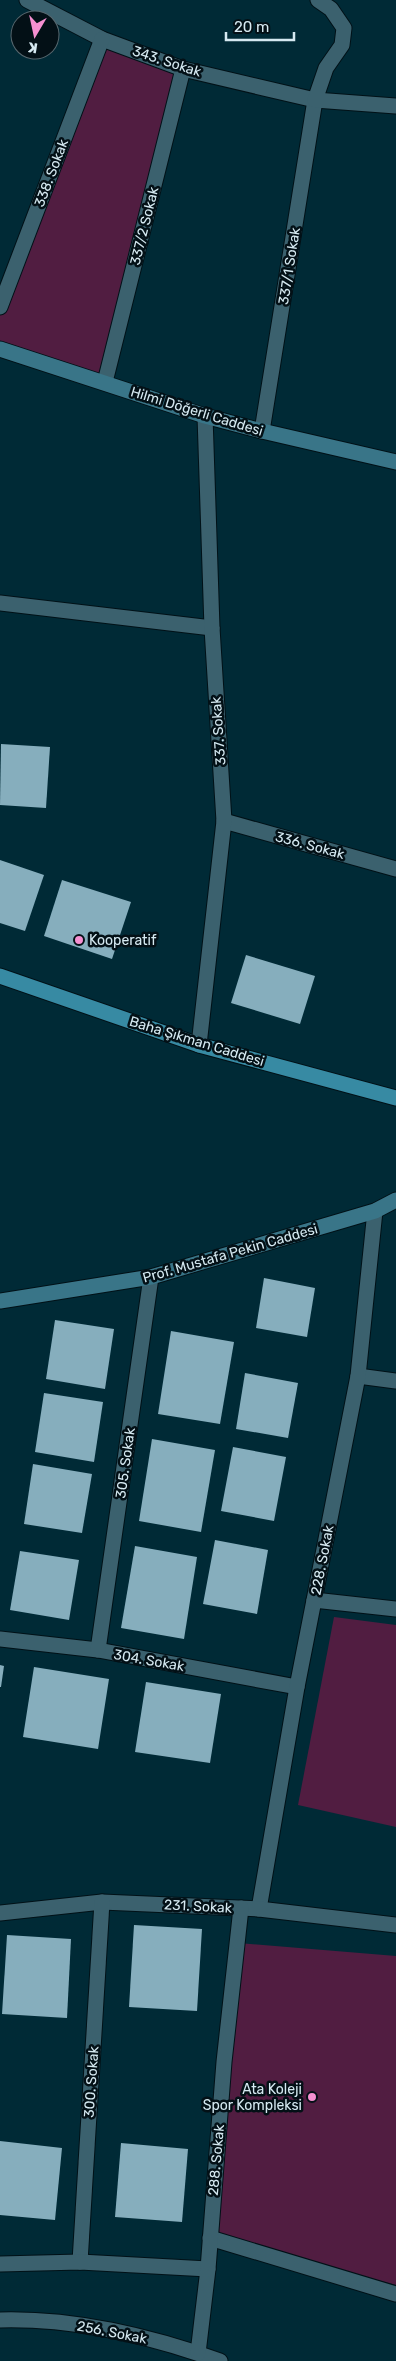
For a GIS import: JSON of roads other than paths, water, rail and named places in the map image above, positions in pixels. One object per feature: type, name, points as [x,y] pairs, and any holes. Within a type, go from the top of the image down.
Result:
[{"type":"main road","name":"Baha Şıkman Caddesi","points":[[0,976],[198,1045],[396,1098]]},
{"type":"street","name":"343. Sokak","points":[[27,0],[102,39],[183,69],[315,100],[396,106]]},
{"type":"street","name":"337/1 Sokak","points":[[262,432],[315,100],[326,68],[342,45],[344,28],[331,9],[318,0]]},
{"type":"street","name":"338. Sokak","points":[[0,307],[102,39]]},
{"type":"street","name":"337/2 Sokak","points":[[106,382],[183,69]]},
{"type":"street","name":"Hilmi Döğerli Caddesi","points":[[0,350],[106,382],[204,416],[262,432],[396,462]]},
{"type":"street","name":"337. Sokak","points":[[198,1045],[224,821],[212,628],[204,416]]},
{"type":"street","points":[[0,603],[212,628]]},
{"type":"street","name":"336. Sokak","points":[[224,821],[396,868]]},
{"type":"street","name":"Prof. Mustafa Pekin Caddesi","points":[[0,1302],[151,1277],[376,1211],[396,1200]]},
{"type":"street","name":"228. Sokak","points":[[259,1909],[297,1687],[358,1376],[376,1211]]},
{"type":"street","name":"305. Sokak","points":[[98,1650],[151,1277]]},
{"type":"street","points":[[358,1376],[396,1381]]},
{"type":"street","points":[[314,1600],[396,1609]]},
{"type":"street","name":"304. Sokak","points":[[0,1639],[98,1650],[297,1687]]},
{"type":"street","name":"231. Sokak","points":[[0,1913],[102,1902],[259,1909],[396,1925]]},
{"type":"street","name":"300. Sokak","points":[[80,2262],[102,1902]]},
{"type":"street","name":"288. Sokak","points":[[198,2353],[208,2269],[224,2062],[240,1908]]},
{"type":"street","points":[[210,2238],[396,2294]]},
{"type":"street","points":[[0,2264],[80,2262],[208,2269]]},
{"type":"street","name":"256. Sokak","points":[[0,2320],[88,2326],[144,2337],[220,2361]]},
{"type":"place","name":"Kooperatif","points":[[79,940]]},
{"type":"place","name":"Ata Koleji Spor Kompleksi","points":[[312,2097]]}]
